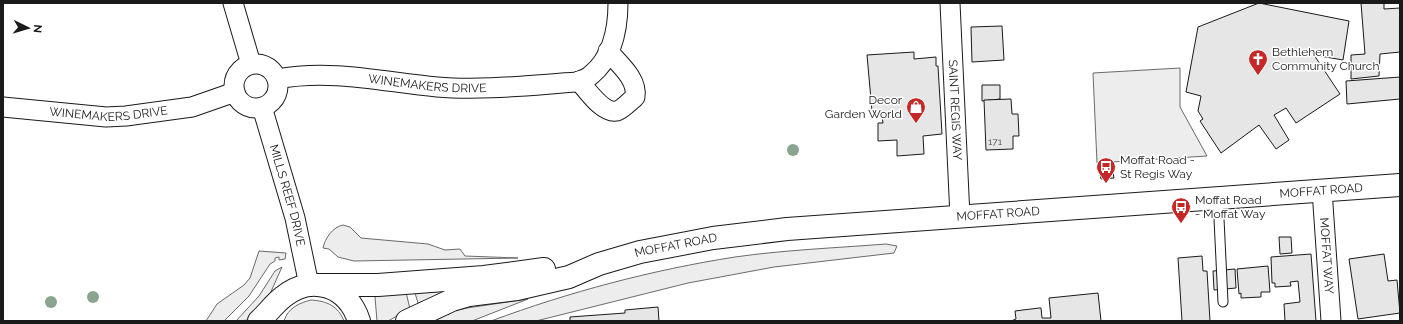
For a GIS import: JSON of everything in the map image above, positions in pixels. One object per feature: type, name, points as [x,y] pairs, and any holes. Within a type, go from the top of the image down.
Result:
[{"type":"main road","name":"MOFFAT ROAD","points":[[407,321],[418,314],[452,300],[469,295],[517,289],[562,279],[599,264],[640,252],[742,233],[1400,185]]},
{"type":"main road","name":"MOFFAT ROAD","points":[[259,321],[273,312],[291,292],[314,285],[378,285],[522,273],[565,265],[599,264]]},
{"type":"main road","points":[[314,285],[330,288],[343,295],[353,307],[359,321]]},
{"type":"street","points":[[233,3],[251,64]]},
{"type":"street","points":[[608,51],[634,82],[636,89],[635,97],[618,111],[610,111],[602,106],[579,81],[590,76],[604,60],[608,51],[612,44],[618,21],[618,3]]},
{"type":"street","name":"SAINT REGIS WAY","points":[[950,3],[960,217]]},
{"type":"street","points":[[251,64],[267,67],[277,79],[277,91],[275,96],[262,107],[251,107],[246,105],[237,97],[235,92],[234,86],[237,75],[245,66],[251,64]]},
{"type":"street","name":"WINEMAKERS DRIVE","points":[[277,79],[298,76],[340,76],[376,78],[437,87],[462,88],[579,81]]},
{"type":"street","name":"WINEMAKERS DRIVE","points":[[3,108],[106,117],[126,116],[192,107],[235,92]]},
{"type":"street","name":"MILLS REEF DRIVE","points":[[262,107],[314,285]]},
{"type":"street","name":"MOFFAT WAY","points":[[1322,190],[1331,321]]},
{"type":"lane","points":[[1218,198],[1223,302]]},
{"type":"shaded area","points":[[1180,68],[1180,107],[1207,156],[1097,163],[1093,73]]},
{"type":"shaded area","points":[[343,225],[350,227],[361,238],[428,244],[445,250],[460,249],[465,256],[518,258],[354,261],[338,257],[329,249],[323,248],[330,234],[336,228]]},
{"type":"shaded area","points":[[886,244],[897,246],[894,253],[774,267],[688,283],[536,321],[491,321],[520,310],[581,291],[673,268],[735,257],[810,249]]},
{"type":"shaded area","points":[[259,251],[286,253],[285,259],[279,260],[279,257],[275,258],[275,261],[270,264],[249,296],[224,321],[206,321],[217,304],[244,285],[250,278]]},
{"type":"shaded area","points":[[282,267],[269,296],[248,317],[249,320],[236,321],[259,296],[275,271]]},
{"type":"shaded area","points":[[449,287],[450,294],[418,303],[415,293]]},
{"type":"shaded area","points":[[406,292],[410,309],[388,321],[377,321],[375,297],[379,294]]},
{"type":"shaded area","points":[[528,299],[472,321],[427,321],[446,313],[448,315],[453,311]]},
{"type":"shaded area","points":[[311,300],[331,305],[339,312],[344,321],[284,321],[291,309]]},
{"type":"building","name":"Bethlehem Community Church","points":[[1259,3],[1349,21],[1343,60],[1314,55],[1340,94],[1296,123],[1286,108],[1274,115],[1289,140],[1276,149],[1259,125],[1221,153],[1200,121],[1203,119],[1198,111],[1201,96],[1186,92],[1198,27]]},
{"type":"building","points":[[1361,3],[1384,3],[1384,9],[1400,8],[1400,52],[1380,54],[1379,76],[1351,79],[1351,55],[1365,54]]},
{"type":"building","points":[[1002,26],[1004,60],[972,62],[971,27]]},
{"type":"building","points":[[914,52],[914,59],[936,57],[936,66],[938,66],[942,134],[923,136],[924,154],[897,156],[897,140],[878,141],[878,123],[883,123],[881,110],[872,111],[867,55]]},
{"type":"building","points":[[1400,77],[1400,99],[1347,104],[1346,81]]},
{"type":"building","points":[[982,85],[1000,85],[1000,99],[982,101]]},
{"type":"building","points":[[1011,99],[1012,114],[1018,114],[1019,136],[1013,136],[1013,149],[986,150],[984,100]]},
{"type":"building","points":[[1113,173],[1114,178],[1101,179],[1100,174]]},
{"type":"building","points":[[1279,237],[1291,237],[1292,253],[1280,254]]},
{"type":"building","points":[[1311,254],[1316,321],[1285,321],[1284,304],[1300,302],[1298,281],[1290,282],[1291,286],[1275,287],[1275,283],[1272,283],[1271,257]]},
{"type":"building","points":[[1384,254],[1388,281],[1397,280],[1400,313],[1358,319],[1349,259]]},
{"type":"building","points":[[1202,256],[1203,271],[1207,271],[1210,321],[1182,321],[1178,258]]},
{"type":"building","points":[[1268,266],[1270,292],[1261,292],[1261,297],[1241,298],[1241,293],[1239,294],[1237,269]]},
{"type":"building","points":[[1235,269],[1236,288],[1214,290],[1213,271]]},
{"type":"building","points":[[1098,293],[1101,321],[1011,321],[1016,319],[1015,311],[1039,308],[1041,308],[1042,318],[1051,318],[1049,298]]},
{"type":"building","points":[[658,307],[659,321],[570,321],[570,317],[625,313],[625,310]]},
{"type":"place","name":"Bethlehem Community Church","points":[[1258,76]]},
{"type":"place","name":"Decor Garden World","points":[[916,124]]},
{"type":"place","name":"Moffat Road - St Regis Way","points":[[1106,184]]},
{"type":"place","name":"Moffat Road - Moffat Way","points":[[1181,224]]}]
